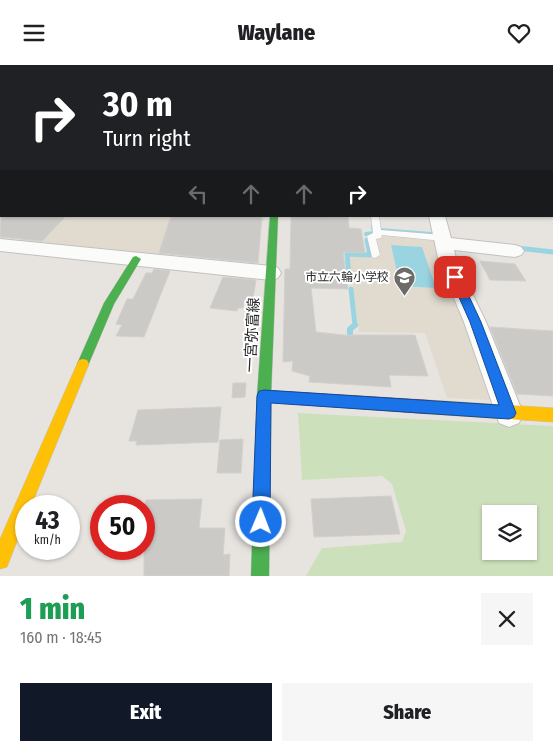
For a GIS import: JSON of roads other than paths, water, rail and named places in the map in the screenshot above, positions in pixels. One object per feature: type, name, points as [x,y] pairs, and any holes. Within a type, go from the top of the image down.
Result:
[{"type":"street","name":"一宮弥富線","points":[[260,576],[264,396],[274,217]]},
{"type":"street","points":[[437,217],[448,262],[475,322],[509,413]]},
{"type":"street","points":[[443,240],[515,251]]},
{"type":"street","points":[[0,245],[271,273]]},
{"type":"street","points":[[0,560],[109,303],[136,259]]},
{"type":"street","points":[[264,396],[553,415]]},
{"type":"lane","points":[[375,217],[378,236],[371,235],[375,255]]},
{"type":"lane","points":[[378,232],[443,240]]},
{"type":"water","points":[[391,245],[422,247],[436,288],[400,286]]},
{"type":"waterway","points":[[366,234],[374,233],[373,226]]},
{"type":"waterway","points":[[380,230],[431,234]]},
{"type":"waterway","points":[[349,275],[347,254],[370,255],[367,240]]},
{"type":"waterway","points":[[517,248],[553,252]]},
{"type":"waterway","points":[[351,289],[355,325]]},
{"type":"waterway","points":[[350,333],[350,329],[355,325]]},
{"type":"place","name":"市立六輪小学校","points":[[405,296]]}]
